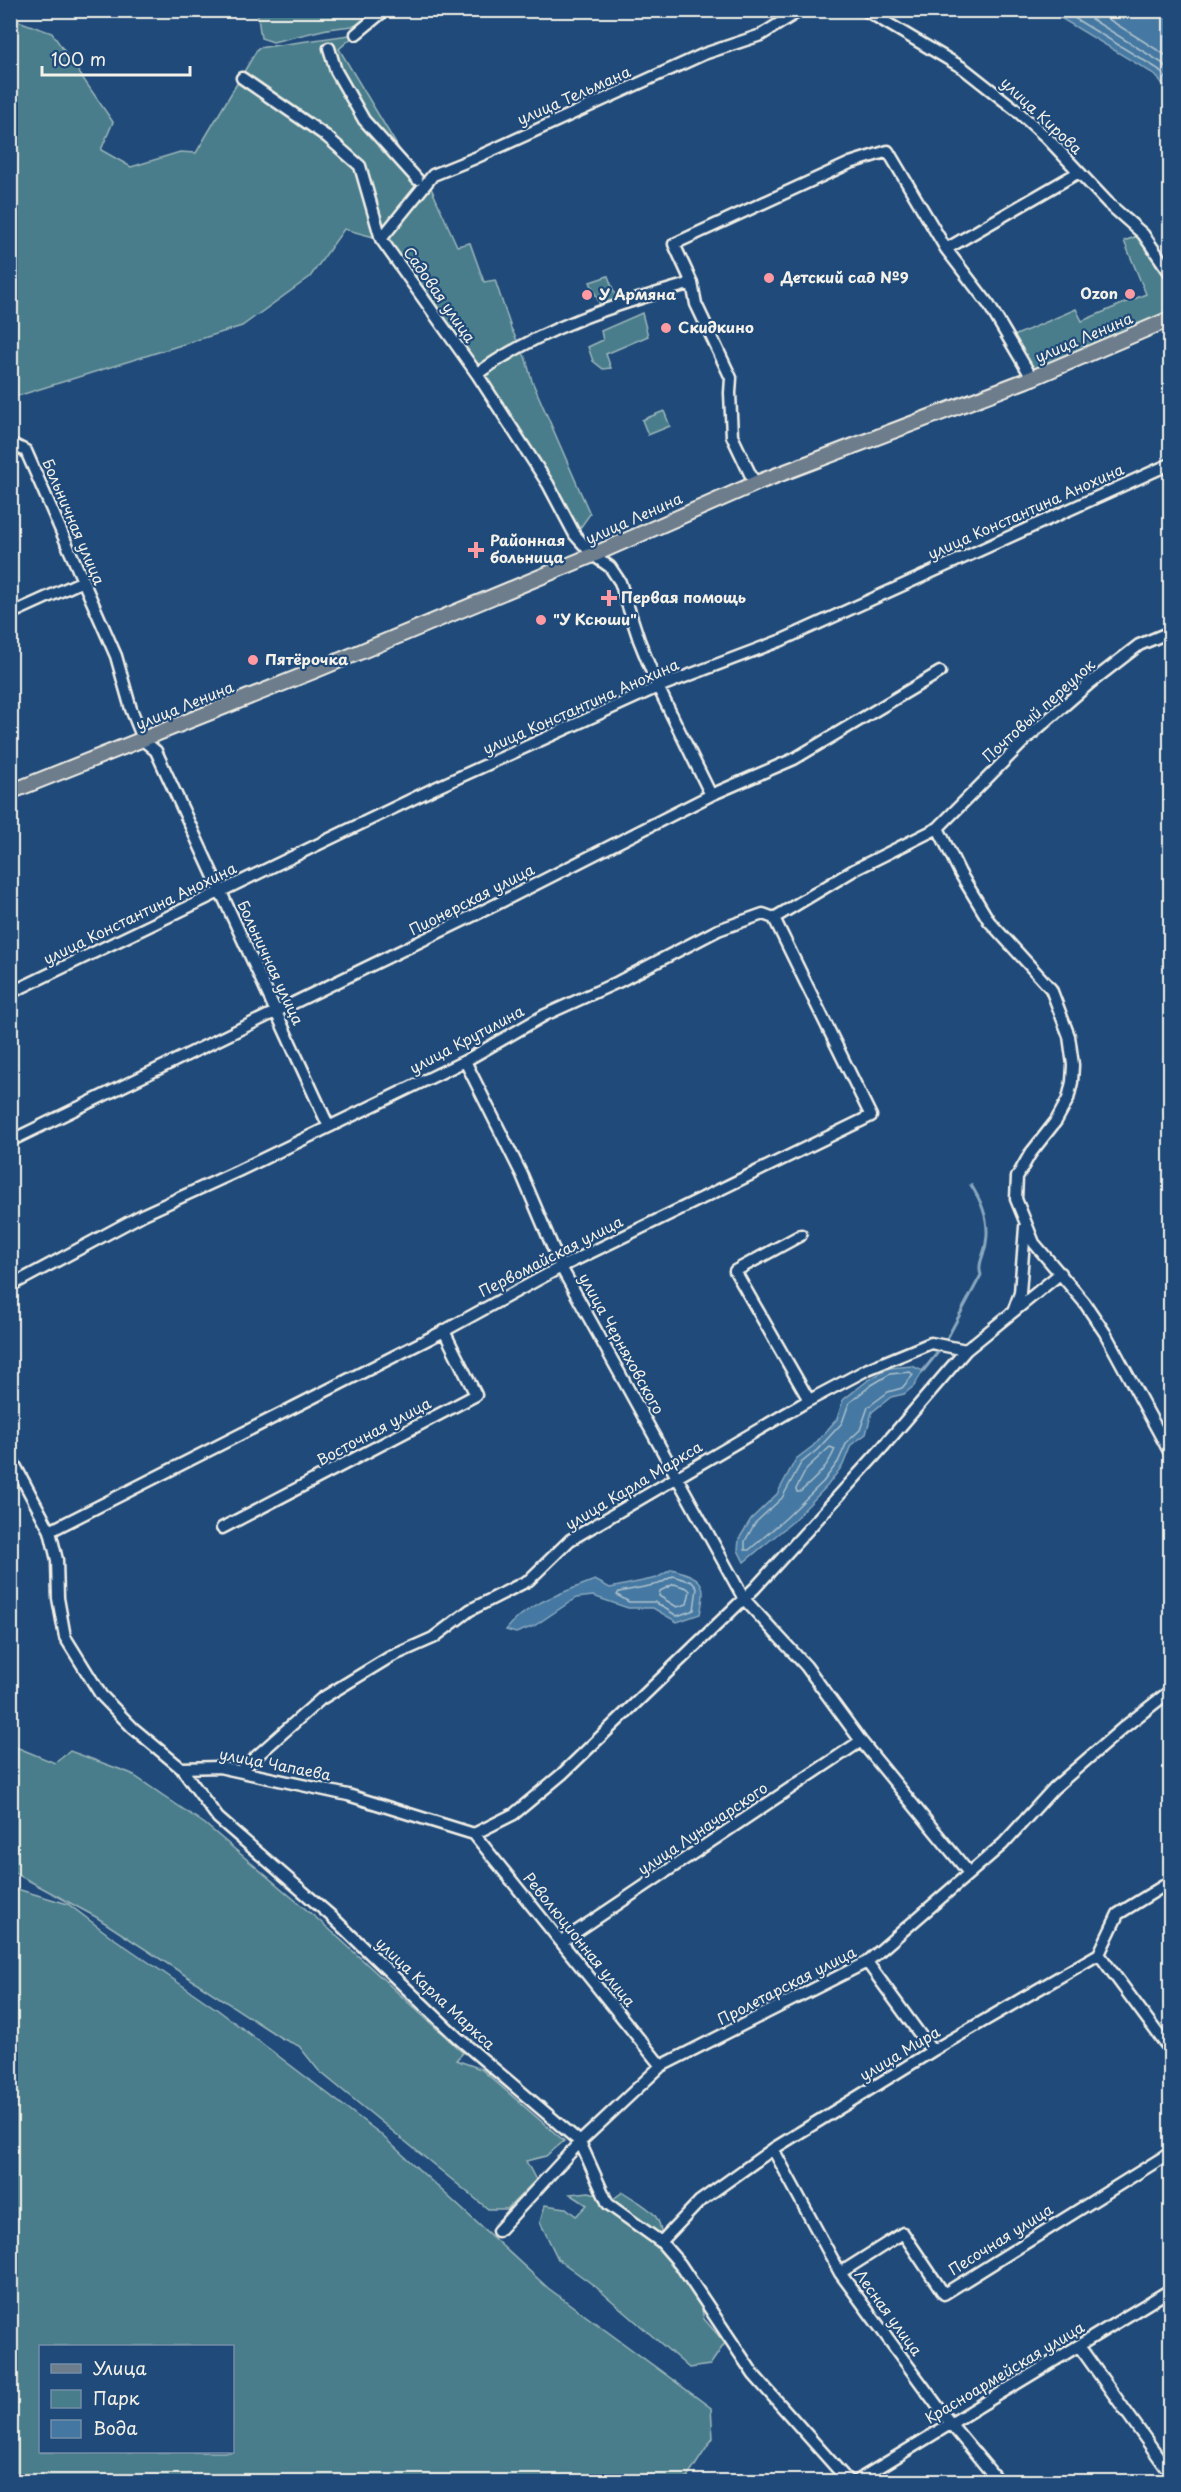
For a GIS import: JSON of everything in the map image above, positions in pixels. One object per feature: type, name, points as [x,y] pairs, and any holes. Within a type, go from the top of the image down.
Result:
[{"type":"main road","name":"улица Ленина","points":[[10,792],[144,741],[593,555],[759,482],[1032,378],[1170,319]]},
{"type":"street","points":[[356,34],[385,10]]},
{"type":"street","name":"улица Тельмана","points":[[381,239],[433,175],[476,158],[704,54],[761,35],[801,10]]},
{"type":"street","name":"улица Кирова","points":[[865,10],[963,68],[1015,109],[1109,204],[1143,234],[1170,273]]},
{"type":"street","points":[[328,48],[336,72],[364,120],[417,179]]},
{"type":"street","name":"Садовая улица","points":[[242,78],[326,136],[360,166],[381,239],[477,374],[548,484],[575,535],[593,555],[610,567],[620,582],[639,640],[658,687],[711,795]]},
{"type":"street","points":[[759,482],[752,478],[732,436],[731,378],[696,304],[692,283],[674,244],[850,163],[888,151],[946,249],[988,305],[1032,378]]},
{"type":"street","points":[[946,249],[1079,172]]},
{"type":"street","points":[[477,374],[506,353],[576,321],[621,303],[692,283]]},
{"type":"street","name":"Больничная улица","points":[[10,443],[26,451],[116,656],[131,709],[144,741],[156,751],[329,1127]]},
{"type":"street","name":"улица Константина Анохина","points":[[10,993],[434,789],[658,687],[782,640],[1170,464]]},
{"type":"street","points":[[10,614],[83,581]]},
{"type":"street","name":"Почтовый переулок","points":[[938,828],[1028,737],[1090,683],[1139,645],[1170,632]]},
{"type":"street","name":"Пионерская улица","points":[[10,1141],[276,1013],[711,795],[794,759],[940,672]]},
{"type":"street","points":[[938,828],[960,873],[989,921],[1051,989],[1069,1036],[1073,1065],[1068,1099],[1056,1121],[1030,1154],[1017,1177],[1016,1199],[1034,1243],[1084,1302],[1105,1333],[1170,1452]]},
{"type":"street","name":"улица Крутилина","points":[[10,1286],[144,1214],[465,1061],[545,1015],[618,982],[718,930],[763,914],[774,918],[854,870],[938,828]]},
{"type":"street","name":"Первомайская улица","points":[[50,1531],[444,1331],[561,1267],[871,1116],[774,918]]},
{"type":"street","name":"улица Черняховского","points":[[465,1061],[522,1175],[561,1267],[678,1478]]},
{"type":"street","points":[[1012,1314],[1020,1293],[1025,1221]]},
{"type":"street","points":[[801,1235],[735,1271],[809,1400]]},
{"type":"street","points":[[474,1834],[514,1814],[562,1774],[628,1708],[744,1599],[882,1448],[966,1350],[1061,1273]]},
{"type":"street","name":"Восточная улица","points":[[222,1528],[476,1395],[444,1331]]},
{"type":"street","name":"улица Карла Маркса","points":[[240,1771],[321,1699],[390,1657],[433,1638],[470,1610],[529,1580],[570,1540],[809,1400],[868,1369],[931,1343],[966,1350]]},
{"type":"street","points":[[10,1456],[50,1531],[57,1560],[58,1598],[65,1637],[101,1695],[133,1728],[181,1768]]},
{"type":"street","points":[[678,1478],[744,1599],[806,1666],[861,1741],[969,1873]]},
{"type":"street","name":"Пролетарская улица","points":[[498,2231],[580,2142],[661,2066],[867,1962],[1003,1844],[1054,1788],[1170,1691]]},
{"type":"street","name":"улица Луначарского","points":[[561,1942],[861,1741]]},
{"type":"street","name":"улица Чапаева","points":[[181,1768],[219,1767],[348,1795],[474,1834]]},
{"type":"street","name":"улица Карла Маркса","points":[[181,1768],[218,1818],[330,1915],[458,2038],[580,2142],[608,2204],[661,2242]]},
{"type":"street","name":"Революционная улица","points":[[474,1834],[661,2066]]},
{"type":"street","points":[[1170,1882],[1118,1914],[1099,1954],[1170,2050]]},
{"type":"street","name":"улица Мира","points":[[661,2242],[700,2201],[773,2149],[932,2050],[1099,1954]]},
{"type":"street","points":[[867,1962],[932,2050]]},
{"type":"street","name":"Лесная улица","points":[[773,2149],[840,2273],[950,2423],[999,2481]]},
{"type":"street","name":"Песочная улица","points":[[840,2273],[903,2233],[944,2294],[1170,2152]]},
{"type":"street","points":[[661,2242],[681,2264],[754,2375],[849,2481]]},
{"type":"street","name":"Красноармейская улица","points":[[855,2481],[1170,2290]]},
{"type":"street","points":[[1079,2346],[1170,2473]]},
{"type":"green space","points":[[257,11],[372,11],[369,24],[327,29],[273,42],[261,38]]},
{"type":"green space","points":[[10,18],[52,33],[113,122],[101,150],[131,167],[180,152],[196,153],[258,48],[356,34],[339,49],[417,179],[427,179],[457,246],[470,243],[484,282],[495,280],[511,328],[526,359],[532,381],[590,514],[575,535],[548,484],[381,239],[344,229],[310,277],[242,326],[11,398]]},
{"type":"green space","points":[[1143,234],[1170,273],[1170,319],[1032,378],[1012,343],[1016,335],[1076,309],[1082,321],[1146,294],[1124,241]]},
{"type":"green space","points":[[608,276],[617,300],[601,307],[590,282]]},
{"type":"green space","points":[[642,313],[648,336],[606,354],[611,368],[603,369],[593,361],[588,347],[603,340],[601,331]]},
{"type":"green space","points":[[664,411],[670,426],[648,435],[642,420]]},
{"type":"green space","points":[[11,1745],[55,1763],[70,1751],[130,1773],[205,1824],[328,1928],[463,2053],[456,2060],[481,2069],[564,2141],[546,2156],[526,2161],[536,2180],[507,2209],[488,2209],[319,2071],[299,2046],[281,2038],[96,1917],[11,1871]]},
{"type":"green space","points":[[10,1887],[68,1904],[218,2010],[378,2132],[548,2288],[711,2408],[713,2438],[685,2481],[11,2481]]},
{"type":"green space","points":[[589,2192],[613,2199],[623,2192],[656,2217],[661,2232],[661,2242],[697,2288],[704,2319],[725,2343],[710,2365],[689,2368],[596,2287],[558,2259],[540,2222],[545,2205],[566,2208],[576,2216],[587,2205],[570,2194]]},
{"type":"water","points":[[1049,11],[1170,11],[1170,92],[1154,74]]},
{"type":"water","points":[[912,1366],[923,1371],[914,1386],[904,1394],[891,1397],[872,1412],[866,1434],[851,1445],[843,1465],[827,1486],[791,1523],[744,1562],[738,1550],[739,1539],[751,1519],[777,1494],[796,1459],[813,1446],[837,1419],[843,1400],[867,1381],[889,1368]]},
{"type":"water","points":[[672,1569],[690,1575],[700,1583],[703,1595],[700,1614],[677,1622],[653,1608],[628,1608],[593,1596],[576,1598],[534,1626],[516,1633],[506,1630],[514,1621],[535,1606],[558,1594],[595,1580],[610,1588],[657,1578]]},
{"type":"waterway","points":[[923,1371],[943,1346],[981,1275],[980,1266],[987,1227],[982,1205],[971,1185]]},
{"type":"place","name":"Детский сад №9","points":[[769,278]]},
{"type":"place","name":"Ozon","points":[[1130,294]]},
{"type":"place","name":"У Армяна","points":[[587,295]]},
{"type":"place","name":"Скидкино","points":[[666,328]]},
{"type":"place","name":"Районная больница","points":[[476,550]]},
{"type":"place","name":"Первая помощь","points":[[609,598]]},
{"type":"place","name":"\"У Ксюши\"","points":[[541,620]]},
{"type":"place","name":"Пятёрочка","points":[[253,660]]}]
